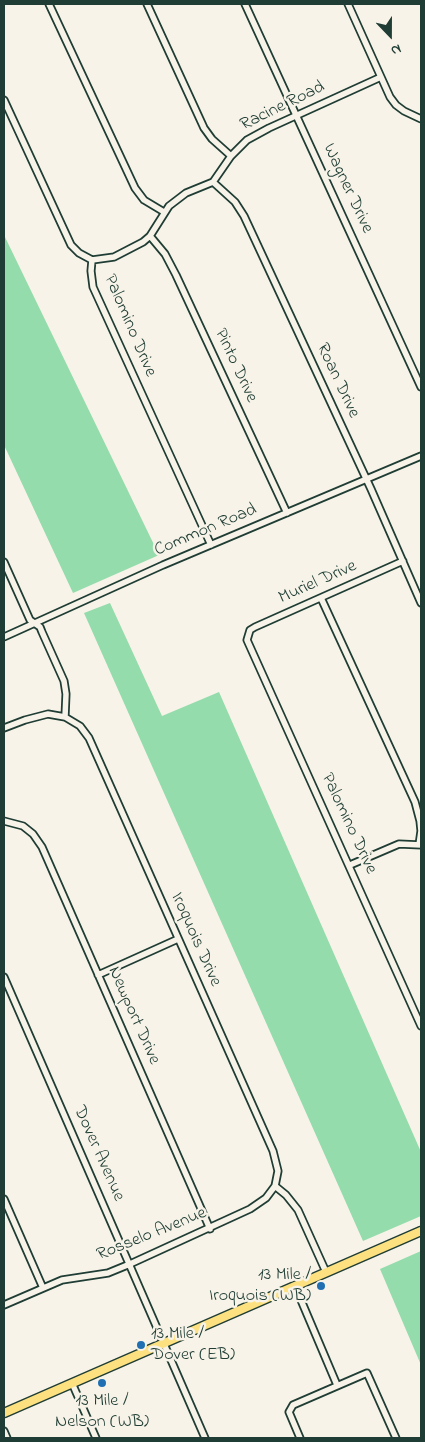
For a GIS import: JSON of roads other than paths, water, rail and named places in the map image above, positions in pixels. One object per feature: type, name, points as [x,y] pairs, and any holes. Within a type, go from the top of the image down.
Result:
[{"type":"main road","points":[[4,1413],[421,1231]]},
{"type":"street","points":[[49,4],[135,188],[144,200],[164,212]]},
{"type":"street","points":[[147,4],[204,128],[212,139],[231,156]]},
{"type":"street","name":"Wagner Drive","points":[[245,4],[421,387]]},
{"type":"street","points":[[348,4],[390,97],[396,105],[412,116],[421,119]]},
{"type":"street","name":"Racine Road","points":[[213,182],[231,156],[240,146],[256,134],[381,77]]},
{"type":"street","name":"Palomino Drive","points":[[4,100],[71,245],[79,253],[92,260],[93,287],[211,545]]},
{"type":"street","points":[[92,260],[114,257],[135,248],[150,236],[164,212],[180,197],[213,182]]},
{"type":"street","name":"Roan Drive","points":[[213,182],[235,202],[242,212],[366,479],[421,603]]},
{"type":"street","name":"Pinto Drive","points":[[150,236],[160,246],[173,269],[287,513]]},
{"type":"street","name":"Common Road","points":[[4,637],[211,545],[421,456]]},
{"type":"street","name":"Muriel Drive","points":[[248,635],[255,627],[403,561]]},
{"type":"street","points":[[4,562],[30,620],[42,632],[64,681],[66,694],[65,717],[48,714],[42,715],[4,728]]},
{"type":"street","points":[[321,598],[415,802],[420,821],[420,845],[399,844],[350,865]]},
{"type":"street","name":"Palomino Drive","points":[[248,635],[250,647],[421,1026]]},
{"type":"street","name":"Iroquois Drive","points":[[65,717],[78,724],[89,738],[272,1151],[278,1171],[275,1186]]},
{"type":"street","name":"Newport Drive","points":[[4,821],[19,824],[33,834],[40,843],[210,1229]]},
{"type":"street","points":[[98,975],[178,939]]},
{"type":"street","name":"Dover Avenue","points":[[4,977],[205,1438]]},
{"type":"street","points":[[275,1186],[286,1195],[298,1210],[326,1272]]},
{"type":"street","name":"Rosselo Avenue","points":[[4,1305],[62,1280],[101,1274],[129,1264],[210,1229],[257,1205],[266,1198],[275,1186]]},
{"type":"street","points":[[4,1199],[43,1288]]},
{"type":"street","points":[[295,1286],[337,1385]]},
{"type":"street","points":[[300,1438],[289,1412],[296,1402],[367,1373],[396,1438]]},
{"type":"street","points":[[72,1383],[96,1438]]},
{"type":"street","points":[[4,1431],[7,1438]]},
{"type":"place","name":"13 Mile / Iroquois (WB)","points":[[321,1286]]},
{"type":"place","name":"13 Mile / Dover (EB)","points":[[141,1345]]},
{"type":"place","name":"13 Mile / Nelson (WB)","points":[[102,1383]]}]
